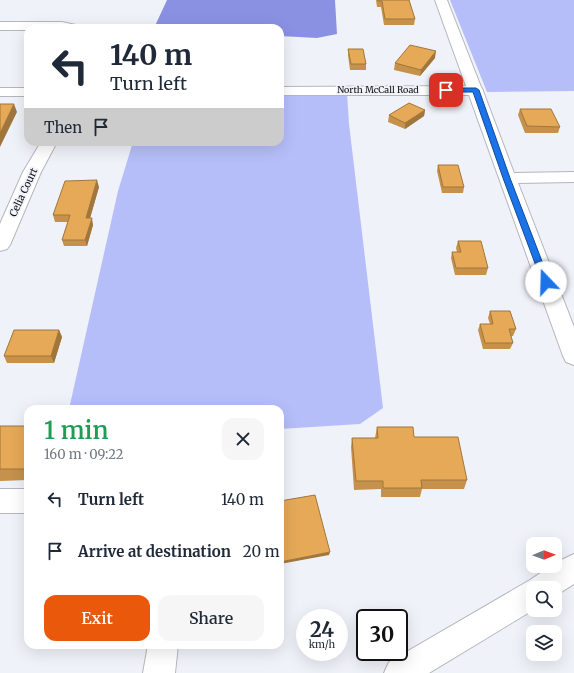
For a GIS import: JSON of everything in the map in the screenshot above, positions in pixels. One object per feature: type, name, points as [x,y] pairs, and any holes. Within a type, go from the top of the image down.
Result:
[{"type":"street","points":[[441,0],[476,90],[506,178],[574,356]]},
{"type":"street","points":[[0,26],[24,26]]},
{"type":"street","name":"North McCall Road","points":[[284,91],[476,90]]},
{"type":"street","points":[[0,92],[24,92]]},
{"type":"street","name":"Celia Court","points":[[0,244],[32,172],[47,146]]},
{"type":"street","points":[[506,178],[574,177]]},
{"type":"street","points":[[0,501],[24,501]]},
{"type":"street","points":[[553,581],[574,568]]},
{"type":"street","points":[[400,673],[526,597]]},
{"type":"street","points":[[159,673],[162,649]]},
{"type":"shaded area","points":[[167,0],[335,0],[337,34],[317,38],[284,36],[284,24],[156,24]]},
{"type":"shaded area","points":[[450,0],[574,0],[574,91],[487,92]]},
{"type":"shaded area","points":[[347,93],[349,124],[383,408],[360,424],[284,429],[284,405],[70,405],[118,191],[132,146],[284,146],[284,94]]},
{"type":"building","points":[[378,0],[409,0],[415,19],[385,19],[382,1]]},
{"type":"building","points":[[410,45],[436,51],[421,70],[395,63]]},
{"type":"building","points":[[348,49],[363,49],[366,64],[351,64]]},
{"type":"building","points":[[409,103],[425,110],[405,123],[389,115]]},
{"type":"building","points":[[0,104],[14,104],[0,133]]},
{"type":"building","points":[[520,109],[551,109],[560,127],[527,126]]},
{"type":"building","points":[[438,165],[458,165],[464,187],[443,187]]},
{"type":"building","points":[[97,180],[86,218],[92,218],[85,240],[62,240],[70,215],[53,215],[65,181]]},
{"type":"building","points":[[458,241],[481,241],[488,268],[456,268],[452,252],[461,252]]},
{"type":"building","points":[[490,311],[510,311],[516,329],[509,329],[513,343],[485,343],[480,324],[493,324]]},
{"type":"building","points":[[14,330],[59,330],[51,356],[4,356]]},
{"type":"building","points":[[0,426],[24,426],[24,469],[0,469]]},
{"type":"building","points":[[377,427],[413,427],[414,437],[458,437],[467,480],[421,480],[422,488],[383,488],[383,481],[356,481],[352,438],[378,438]]},
{"type":"building","points":[[315,495],[330,552],[284,561],[284,500]]},
{"type":"route","points":[[446,90],[476,90],[506,178],[546,282]]}]
